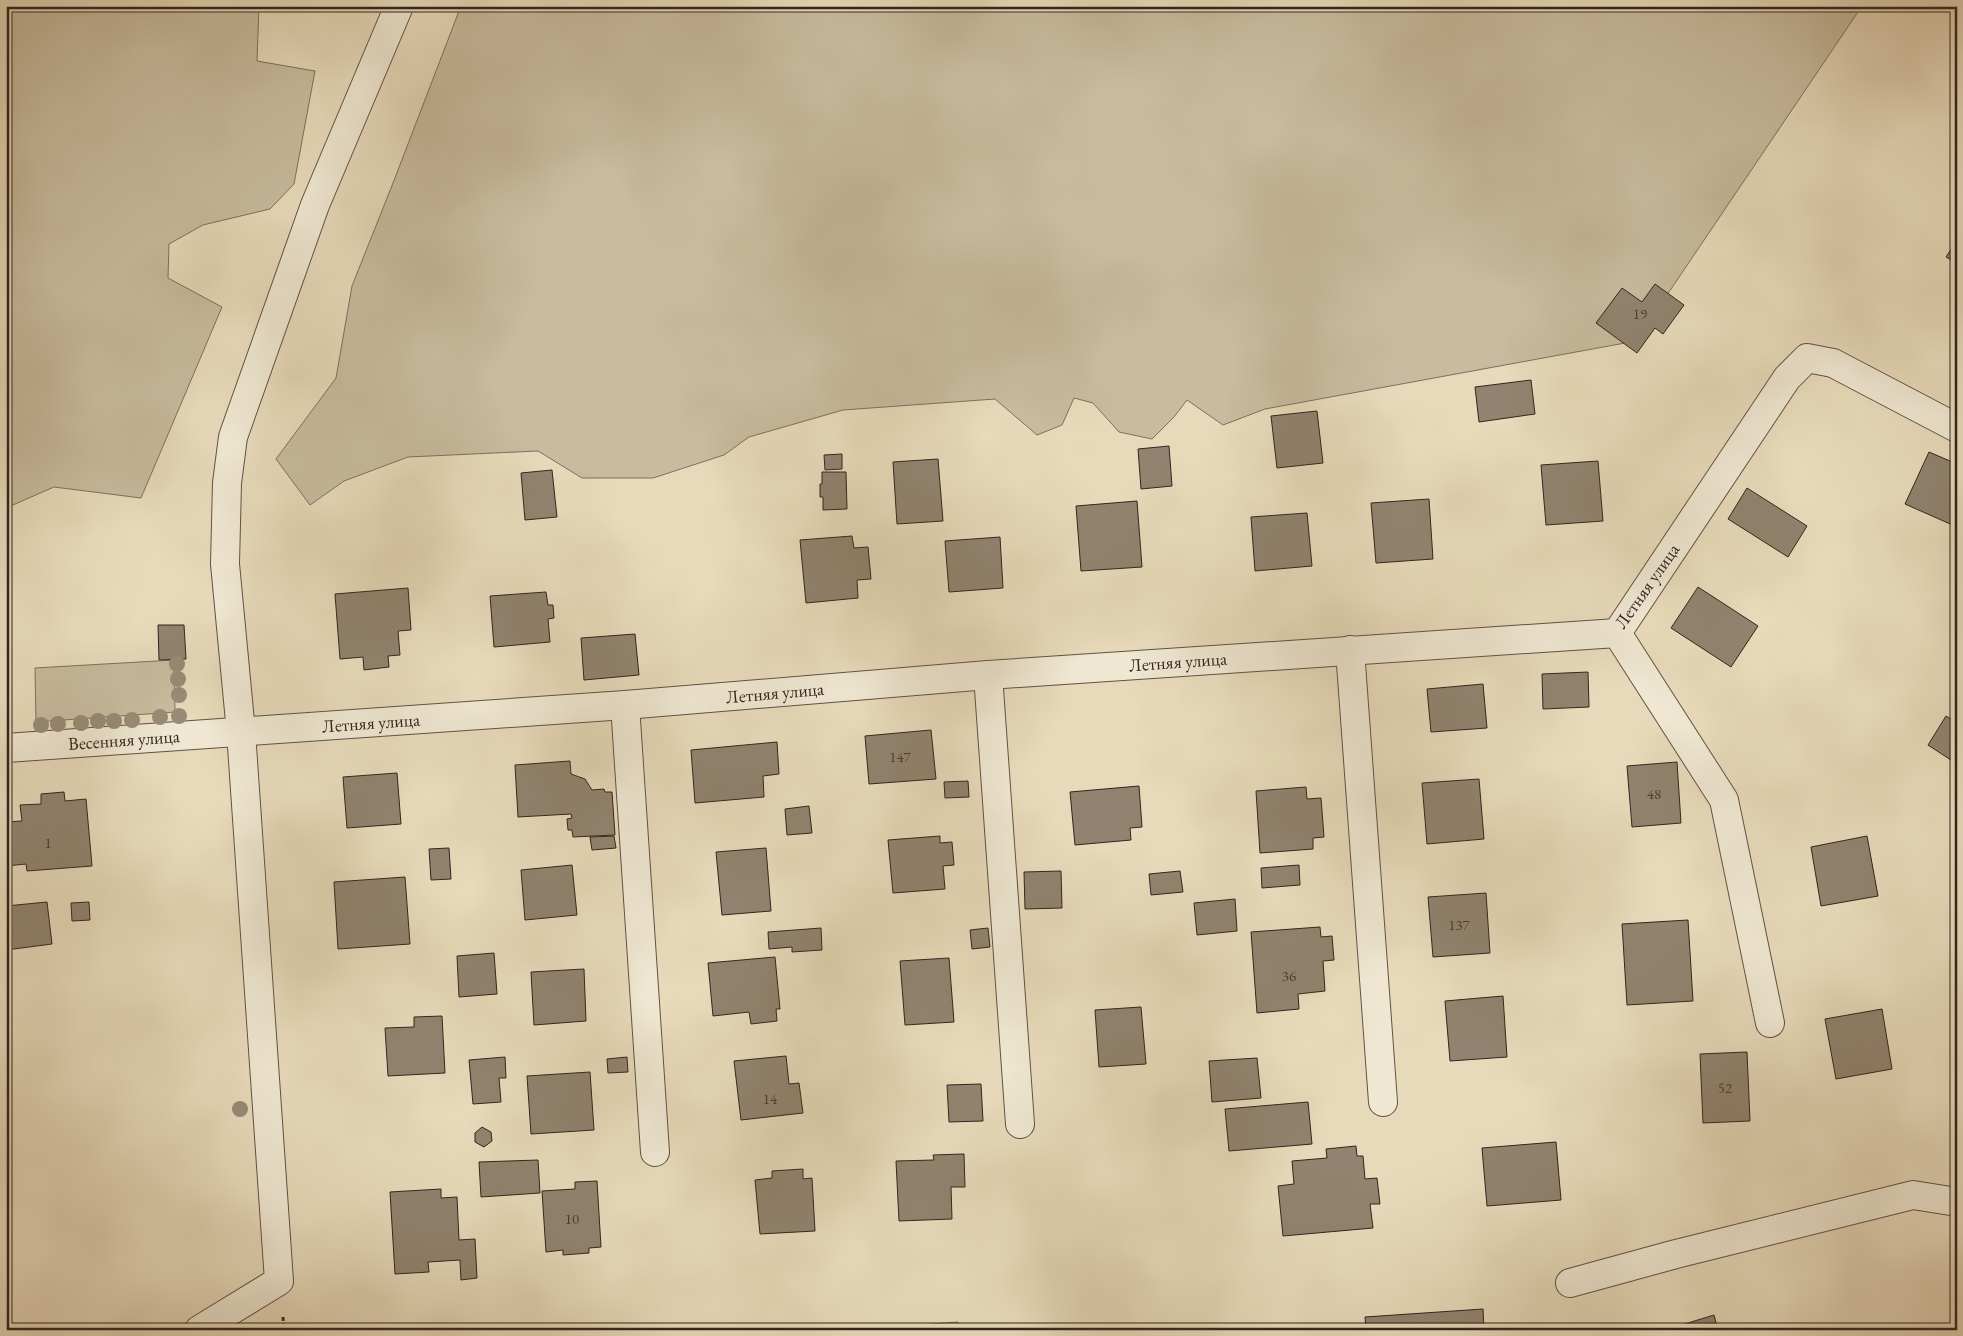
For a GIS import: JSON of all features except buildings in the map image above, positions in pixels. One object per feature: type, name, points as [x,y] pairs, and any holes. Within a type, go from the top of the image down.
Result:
[{"type":"street","points":[[199,1330],[279,1281],[241,732],[225,564],[227,483],[233,437],[315,205],[399,6]]},
{"type":"street","name":"Летняя улица","points":[[241,732],[625,705],[988,675],[1617,633],[1787,378],[1807,358],[1834,364],[1957,428]]},
{"type":"street","points":[[1617,633],[1724,800],[1770,1023]]},
{"type":"street","points":[[1350,650],[1383,1102]]},
{"type":"street","points":[[988,675],[1020,1124]]},
{"type":"street","points":[[625,705],[655,1152]]},
{"type":"street","name":"Весенняя улица","points":[[6,748],[241,732]]},
{"type":"street","points":[[1570,1283],[1676,1254],[1913,1195],[1957,1202]]},
{"type":"shaded area","points":[[6,6],[259,6],[257,61],[315,71],[294,184],[270,209],[203,225],[169,244],[168,278],[222,307],[141,498],[54,487],[6,508]]},
{"type":"shaded area","points":[[461,6],[1862,6],[1636,341],[1265,409],[1223,425],[1187,400],[1174,417],[1152,439],[1119,432],[1093,403],[1074,398],[1062,425],[1037,435],[995,399],[843,410],[749,437],[724,455],[653,478],[582,478],[538,451],[408,457],[344,481],[310,505],[276,459],[336,378],[352,286]]},
{"type":"shaded area","points":[[174,660],[175,712],[36,722],[35,668]]},
{"type":"shaded area","points":[[958,1322],[961,1330],[929,1330],[931,1324]]}]
